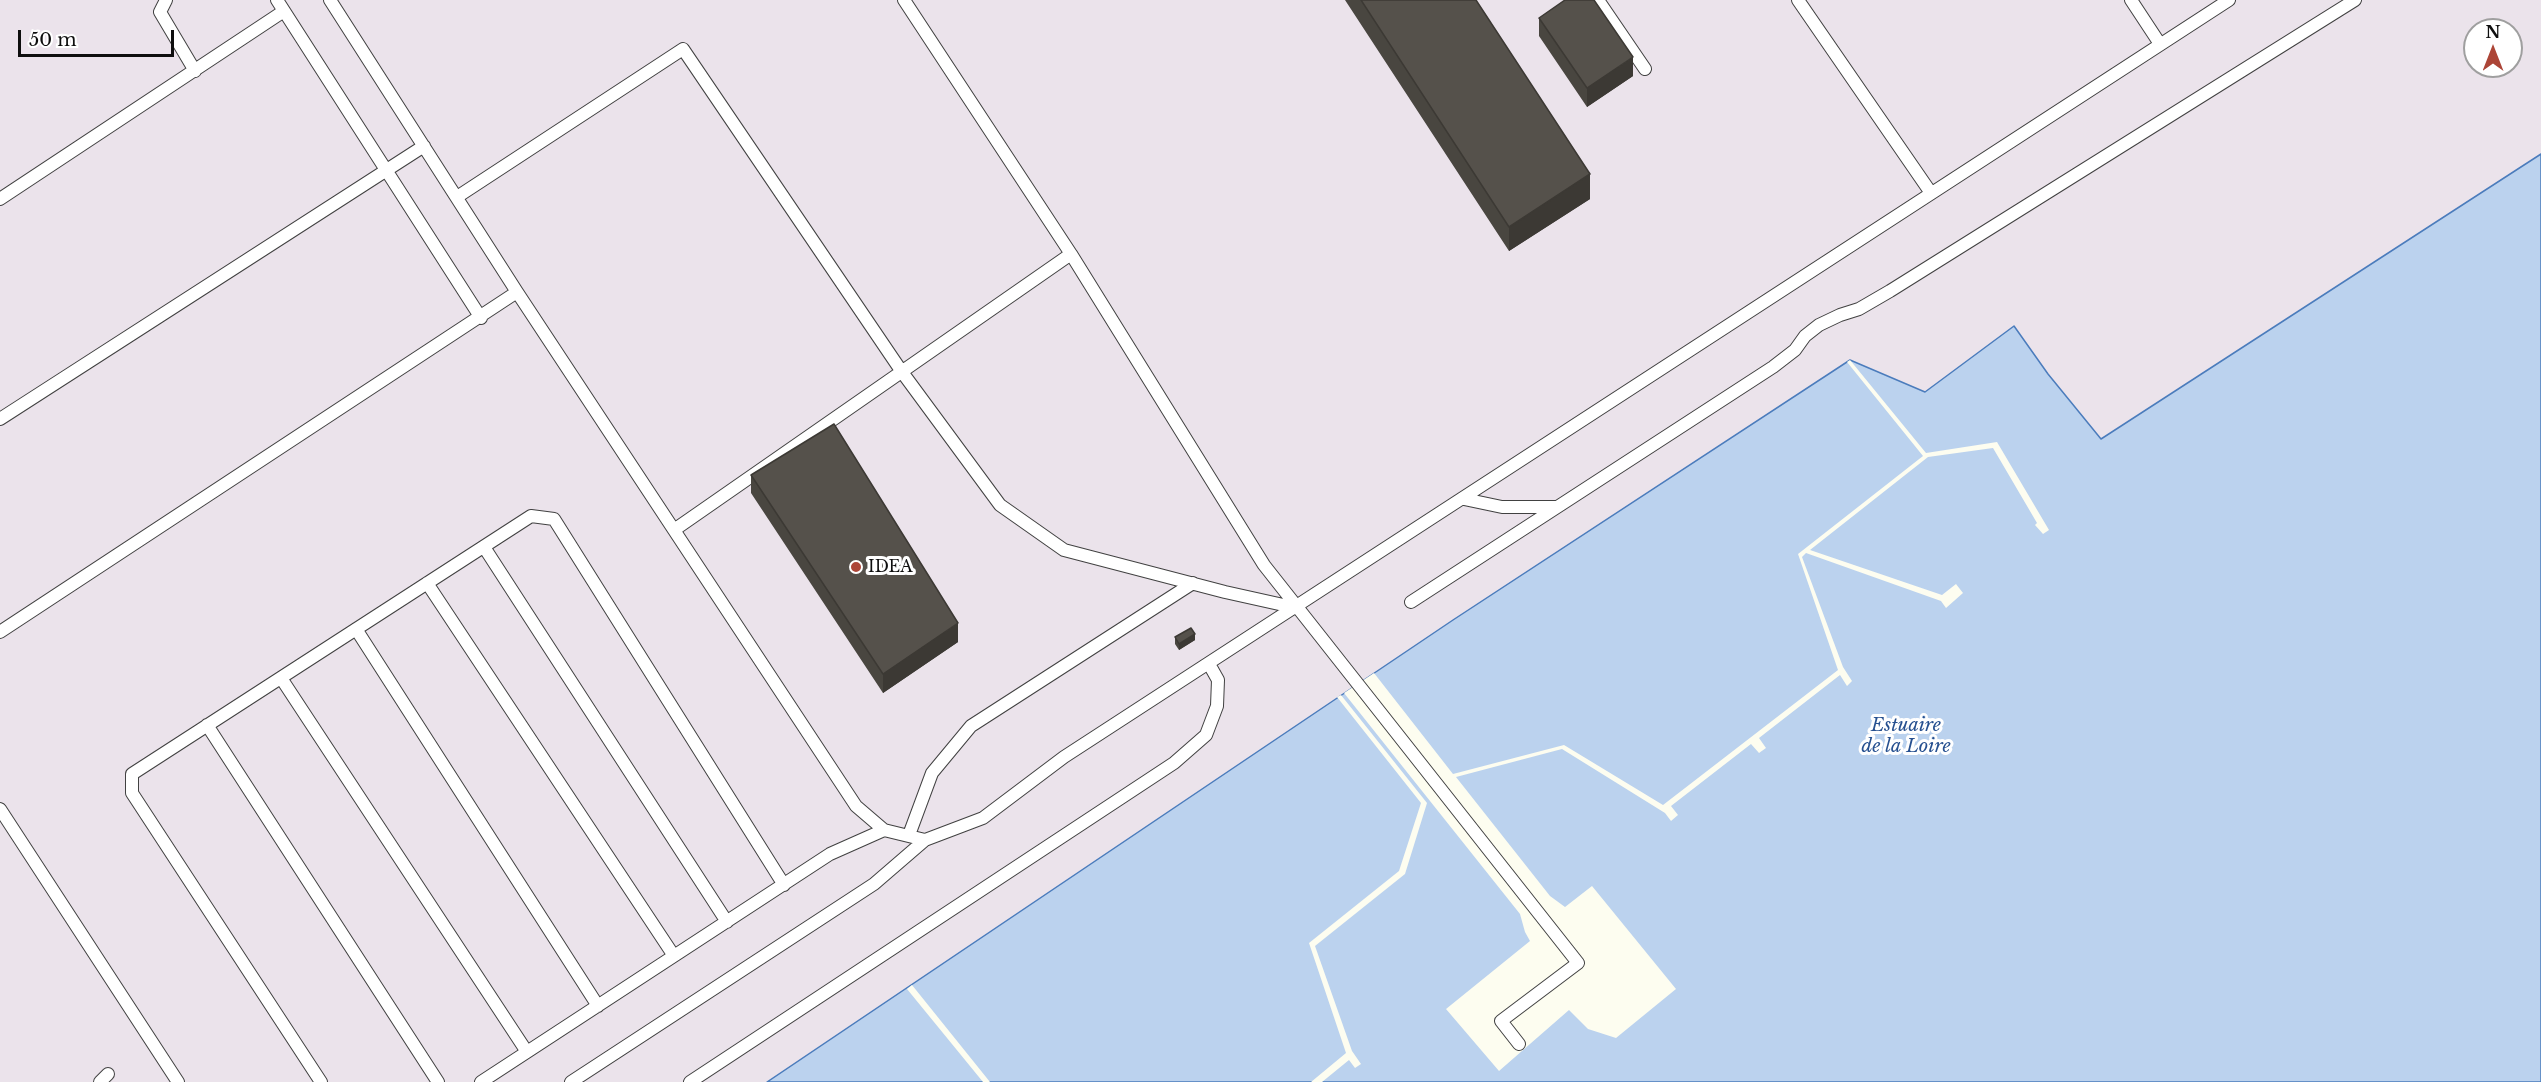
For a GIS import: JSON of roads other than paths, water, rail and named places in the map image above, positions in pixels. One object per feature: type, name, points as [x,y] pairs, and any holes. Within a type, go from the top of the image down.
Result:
[{"type":"lane","points":[[166,0],[160,12],[195,71]]},
{"type":"lane","points":[[277,0],[481,318]]},
{"type":"lane","points":[[330,0],[517,292],[856,806],[884,830],[926,840]]},
{"type":"lane","points":[[904,0],[1071,254],[1264,565],[1578,963],[1501,1021],[1519,1044]]},
{"type":"lane","points":[[1598,0],[1645,69]]},
{"type":"lane","points":[[1798,0],[1931,194]]},
{"type":"lane","points":[[2131,0],[2160,44]]},
{"type":"lane","points":[[571,1082],[874,884],[926,840],[983,818],[1064,757],[1297,608],[2229,0]]},
{"type":"lane","points":[[1411,602],[1773,367],[1795,350],[1805,336],[1819,325],[1859,309],[1890,291],[2355,0]]},
{"type":"lane","points":[[0,199],[284,11]]},
{"type":"lane","points":[[457,197],[683,49],[902,372],[1000,505],[1064,550],[1297,608]]},
{"type":"lane","points":[[0,419],[424,146]]},
{"type":"lane","points":[[674,530],[1071,254]]},
{"type":"lane","points":[[0,632],[481,318],[517,292]]},
{"type":"lane","points":[[1464,499],[1502,507],[1557,507]]},
{"type":"lane","points":[[321,1082],[132,793],[132,774],[531,516],[554,519],[784,885]]},
{"type":"lane","points":[[484,547],[727,922]]},
{"type":"lane","points":[[427,583],[674,956]]},
{"type":"lane","points":[[909,835],[932,773],[970,726],[1193,583]]},
{"type":"lane","points":[[356,629],[598,1006]]},
{"type":"lane","points":[[690,1082],[1174,763],[1206,735],[1217,706],[1218,680],[1209,664]]},
{"type":"lane","points":[[281,678],[527,1052]]},
{"type":"lane","points":[[207,725],[438,1082]]},
{"type":"lane","points":[[0,809],[178,1082]]},
{"type":"lane","points":[[482,1082],[830,854],[884,830]]},
{"type":"water","name":"Estuaire de la Loire","points":[[2541,154],[2541,1082],[767,1082],[1453,620],[1850,360],[1925,392],[2014,326],[2048,374],[2101,439]]},
{"type":"place","name":"IDEA","points":[[856,567]]}]
